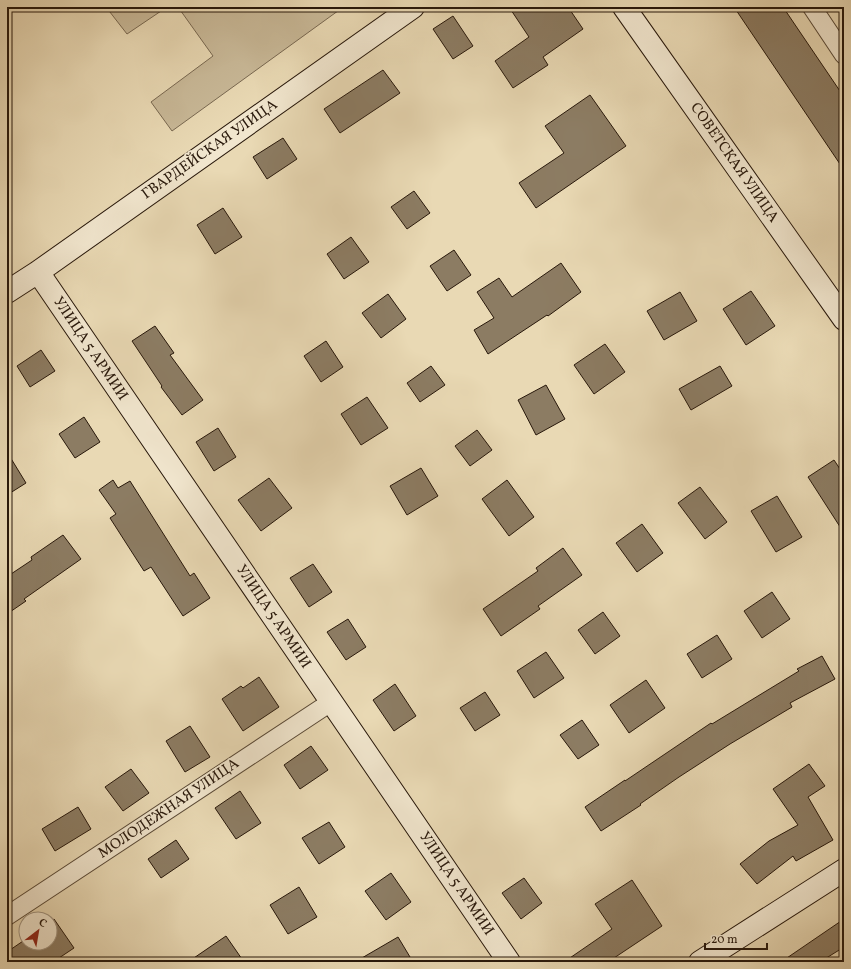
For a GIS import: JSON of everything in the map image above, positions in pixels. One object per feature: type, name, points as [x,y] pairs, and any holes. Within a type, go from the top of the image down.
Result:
[{"type":"main road","name":"ГВАРДЕЙСКАЯ УЛИЦА","points":[[7,292],[38,272],[413,7]]},
{"type":"main road","name":"СОВЕТСКАЯ УЛИЦА","points":[[624,7],[844,318]]},
{"type":"main road","name":"УЛИЦА 5 АРМИИ","points":[[38,272],[509,962]]},
{"type":"main road","points":[[700,962],[844,870]]},
{"type":"street","points":[[812,7],[844,55]]},
{"type":"street","name":"МОЛОДЕЖНАЯ УЛИЦА","points":[[7,916],[331,702]]},
{"type":"shaded area","points":[[106,7],[167,7],[127,34]]},
{"type":"shaded area","points":[[178,7],[237,7],[240,9],[243,7],[342,8],[172,131],[151,102],[213,56]]},
{"type":"building","points":[[509,7],[568,7],[583,29],[543,57],[548,65],[513,88],[495,61],[529,37]]},
{"type":"building","points":[[734,7],[783,7],[844,97],[844,170]]},
{"type":"building","points":[[453,16],[473,46],[453,59],[433,29]]},
{"type":"building","points":[[383,70],[400,93],[340,133],[324,109]]},
{"type":"building","points":[[590,95],[626,146],[536,208],[519,183],[564,153],[545,126]]},
{"type":"building","points":[[283,138],[297,159],[267,179],[253,157]]},
{"type":"building","points":[[414,191],[430,213],[407,229],[391,207]]},
{"type":"building","points":[[223,208],[242,237],[215,254],[197,225]]},
{"type":"building","points":[[351,237],[369,262],[344,279],[327,254]]},
{"type":"building","points":[[454,250],[471,275],[447,291],[430,266]]},
{"type":"building","points":[[561,263],[581,292],[548,316],[547,315],[488,354],[474,330],[494,318],[477,292],[499,278],[512,297]]},
{"type":"building","points":[[751,291],[775,326],[746,345],[723,309]]},
{"type":"building","points":[[680,292],[697,321],[664,340],[647,311]]},
{"type":"building","points":[[388,294],[406,319],[381,338],[362,313]]},
{"type":"building","points":[[155,326],[174,353],[170,355],[203,400],[182,415],[161,387],[162,386],[132,341]]},
{"type":"building","points":[[326,341],[343,367],[321,382],[304,356]]},
{"type":"building","points":[[605,344],[625,372],[594,394],[574,365]]},
{"type":"building","points":[[41,350],[55,371],[30,387],[17,366]]},
{"type":"building","points":[[431,366],[445,385],[420,402],[407,383]]},
{"type":"building","points":[[720,366],[732,386],[691,410],[679,389]]},
{"type":"building","points":[[546,385],[565,419],[536,435],[518,400]]},
{"type":"building","points":[[367,397],[388,428],[361,445],[341,414]]},
{"type":"building","points":[[84,417],[100,442],[75,458],[59,434]]},
{"type":"building","points":[[218,428],[236,457],[214,471],[196,442]]},
{"type":"building","points":[[477,430],[492,450],[470,466],[455,446]]},
{"type":"building","points":[[7,452],[26,483],[7,495]]},
{"type":"building","points":[[834,460],[844,475],[844,533],[808,477]]},
{"type":"building","points":[[421,468],[438,496],[407,515],[390,486]]},
{"type":"building","points":[[269,478],[292,508],[261,531],[238,500]]},
{"type":"building","points":[[113,480],[118,488],[130,481],[190,576],[194,573],[210,598],[183,616],[151,567],[144,571],[110,518],[116,514],[99,490]]},
{"type":"building","points":[[507,480],[534,517],[509,536],[482,499]]},
{"type":"building","points":[[700,487],[727,522],[705,539],[678,503]]},
{"type":"building","points":[[777,496],[802,537],[776,552],[751,511]]},
{"type":"building","points":[[642,524],[663,553],[637,572],[616,543]]},
{"type":"building","points":[[63,535],[81,559],[24,599],[26,601],[7,614],[7,574],[8,576],[32,560],[31,557]]},
{"type":"building","points":[[563,548],[582,575],[538,606],[540,609],[501,636],[483,609],[538,571],[536,568]]},
{"type":"building","points":[[313,564],[332,592],[309,607],[290,578]]},
{"type":"building","points":[[772,592],[790,619],[762,638],[744,611]]},
{"type":"building","points":[[603,612],[620,636],[595,654],[578,630]]},
{"type":"building","points":[[348,619],[366,647],[346,660],[327,632]]},
{"type":"building","points":[[717,635],[732,659],[702,678],[687,654]]},
{"type":"building","points":[[546,652],[564,678],[534,698],[517,671]]},
{"type":"building","points":[[822,656],[835,679],[790,703],[792,707],[679,777],[640,804],[641,805],[601,831],[585,807],[711,723],[712,724],[799,671],[797,669]]},
{"type":"building","points":[[259,677],[279,707],[243,731],[222,699],[241,686],[243,688]]},
{"type":"building","points":[[646,680],[665,708],[629,733],[610,705]]},
{"type":"building","points":[[395,684],[416,716],[394,731],[373,700]]},
{"type":"building","points":[[485,692],[500,715],[475,731],[460,708]]},
{"type":"building","points":[[582,720],[599,745],[578,759],[560,735]]},
{"type":"building","points":[[190,726],[210,757],[185,772],[166,741]]},
{"type":"building","points":[[311,746],[328,770],[300,789],[284,765]]},
{"type":"building","points":[[809,764],[825,786],[808,797],[833,840],[796,861],[793,856],[757,884],[740,864],[769,841],[798,825],[773,789]]},
{"type":"building","points":[[131,769],[149,793],[123,811],[105,787]]},
{"type":"building","points":[[240,791],[261,823],[236,839],[215,808]]},
{"type":"building","points":[[78,807],[91,829],[55,851],[42,829]]},
{"type":"building","points":[[329,822],[345,847],[319,864],[302,838]]},
{"type":"building","points":[[176,840],[189,859],[161,878],[148,859]]},
{"type":"building","points":[[391,873],[411,902],[386,920],[365,891]]},
{"type":"building","points":[[524,878],[542,903],[521,919],[502,893]]},
{"type":"building","points":[[632,880],[662,926],[608,962],[564,962],[612,929],[595,904]]},
{"type":"building","points":[[299,887],[317,917],[288,934],[270,905]]},
{"type":"building","points":[[844,919],[844,947],[820,962],[781,962]]},
{"type":"building","points":[[58,925],[74,948],[53,962],[7,962],[7,952],[18,944],[18,951],[58,951]]},
{"type":"building","points":[[226,936],[244,962],[188,962]]},
{"type":"building","points":[[398,937],[413,962],[355,962]]}]
